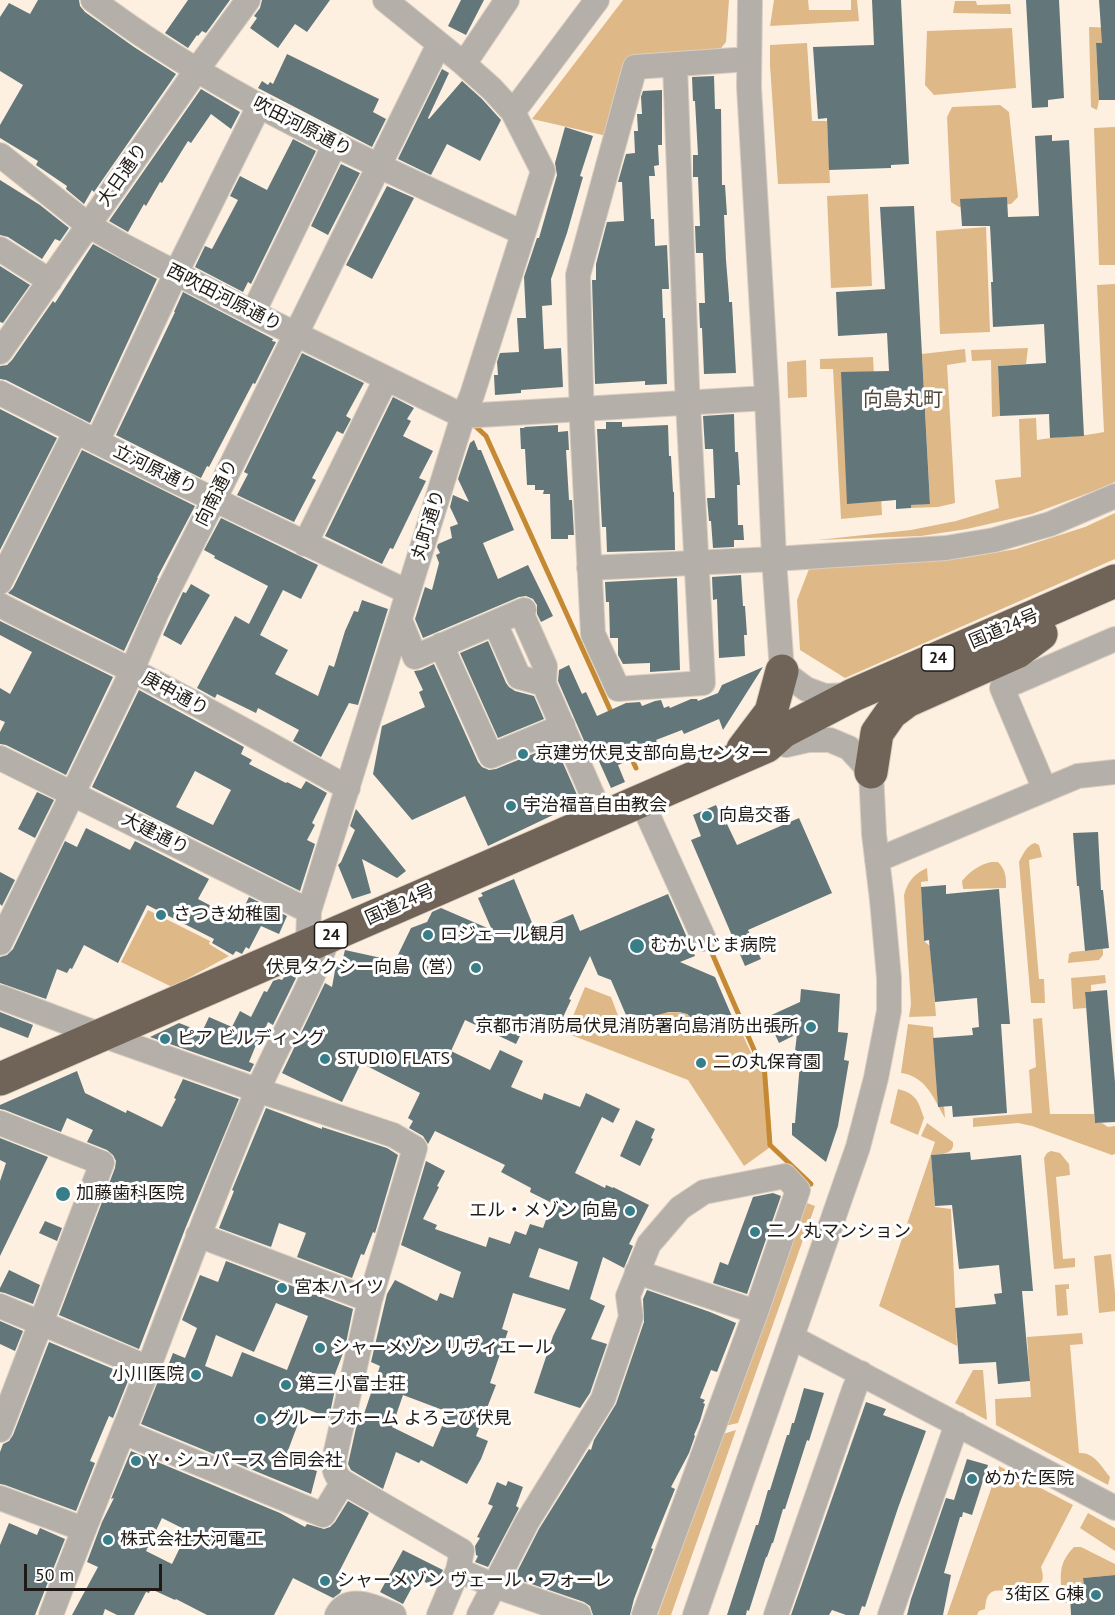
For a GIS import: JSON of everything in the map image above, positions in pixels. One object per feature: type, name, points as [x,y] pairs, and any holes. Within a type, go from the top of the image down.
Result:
[{"type":"highway","name":"国道24号","points":[[776,745],[784,731],[853,695],[1115,581]]},
{"type":"highway","name":"国道24号","points":[[0,1079],[102,1035],[316,930],[776,745],[1115,603]]},
{"type":"highway","name":"24","points":[[871,772],[877,733],[891,713],[908,701],[1017,652],[1041,634]]},
{"type":"highway","points":[[735,760],[771,712],[782,671]]},
{"type":"street","name":"吹田河原通り","points":[[93,0],[196,70],[259,106],[523,233]]},
{"type":"street","name":"大日通り","points":[[0,352],[196,70],[248,0]]},
{"type":"street","name":"丸町通り","points":[[51,1615],[198,1235],[257,1090],[314,974],[316,930],[348,788],[463,416],[472,395],[543,171],[513,112],[492,89],[385,0]]},
{"type":"street","points":[[464,64],[507,0]]},
{"type":"street","points":[[513,112],[597,0]]},
{"type":"street","points":[[750,0],[749,87],[782,671],[806,689],[825,696],[853,695]]},
{"type":"street","name":"向南通り","points":[[0,943],[125,686],[130,670],[166,594],[439,44]]},
{"type":"street","points":[[675,65],[688,403],[703,683],[618,689],[592,634],[581,409],[578,275],[635,67],[749,59]]},
{"type":"street","points":[[0,582],[87,437],[176,273],[259,106]]},
{"type":"street","points":[[253,313],[335,144]]},
{"type":"street","name":"西吹田河原通り","points":[[0,154],[88,225],[124,246],[253,313],[463,416]]},
{"type":"street","points":[[0,249],[50,281]]},
{"type":"street","points":[[305,544],[386,379]]},
{"type":"street","name":"立河原通り","points":[[0,393],[214,500],[408,592]]},
{"type":"street","points":[[463,416],[767,398]]},
{"type":"street","points":[[589,568],[946,548],[994,540],[1050,524],[1115,496]]},
{"type":"street","name":"庚申通り","points":[[0,605],[224,719],[348,788]]},
{"type":"street","points":[[399,620],[416,657],[522,611],[545,666],[544,684],[602,816]]},
{"type":"street","points":[[495,623],[519,677],[544,684]]},
{"type":"street","points":[[1045,790],[1002,688],[1115,639]]},
{"type":"street","points":[[441,645],[490,756],[563,726]]},
{"type":"street","points":[[695,1615],[861,1138],[889,1011],[889,978],[874,834],[871,772],[849,748],[830,740],[808,740],[776,745]]},
{"type":"street","name":"大建通り","points":[[0,758],[72,794],[316,930]]},
{"type":"street","points":[[877,860],[1078,776],[1115,772]]},
{"type":"street","points":[[641,800],[704,939]]},
{"type":"street","points":[[0,997],[257,1090],[393,1135],[415,1148],[370,1300],[333,1464],[336,1477],[343,1482],[462,1551],[458,1570],[439,1615]]},
{"type":"street","points":[[0,1123],[102,1163],[0,1430]]},
{"type":"street","points":[[479,1615],[527,1522],[603,1398],[631,1317],[628,1296],[649,1244],[680,1208],[704,1192],[785,1176],[798,1190],[756,1312],[644,1615]]},
{"type":"street","points":[[198,1235],[370,1300]]},
{"type":"street","points":[[637,1272],[756,1312]]},
{"type":"street","points":[[0,1306],[148,1368]]},
{"type":"street","points":[[793,1338],[1115,1508]]},
{"type":"street","points":[[776,1615],[861,1373]]},
{"type":"street","points":[[890,1615],[957,1424]]},
{"type":"street","points":[[123,1432],[323,1515],[343,1482]]},
{"type":"street","points":[[0,1498],[83,1529]]},
{"type":"street","points":[[458,1570],[495,1586],[579,1615]]},
{"type":"street","points":[[337,1615],[341,1608],[350,1604],[366,1604],[394,1615]]},
{"type":"shaded area","points":[[623,0],[729,0],[726,42],[718,52],[630,57],[607,136],[532,119]]},
{"type":"shaded area","points":[[774,0],[808,0],[809,10],[851,10],[851,0],[857,0],[859,21],[770,26]]},
{"type":"shaded area","points":[[955,1],[976,1],[977,5],[1010,4],[1011,14],[953,13]]},
{"type":"shaded area","points":[[1089,27],[1115,28],[1115,42],[1096,44],[1099,100],[1097,110],[1091,107]]},
{"type":"shaded area","points":[[1012,28],[1016,88],[934,95],[925,85],[927,31]]},
{"type":"shaded area","points":[[807,43],[812,121],[827,121],[830,183],[778,184],[770,45]]},
{"type":"shaded area","points":[[1000,105],[1009,112],[1018,197],[1011,204],[959,207],[951,202],[947,117],[952,107]]},
{"type":"shaded area","points":[[1115,127],[1115,265],[1099,265],[1094,128]]},
{"type":"shaded area","points":[[868,194],[872,286],[831,288],[827,196]]},
{"type":"shaded area","points":[[986,227],[990,332],[940,334],[936,231]]},
{"type":"shaded area","points":[[1115,284],[1115,482],[1032,514],[967,529],[921,536],[817,540],[911,530],[956,521],[999,508],[995,480],[1021,477],[1019,419],[1036,418],[1037,440],[1104,432],[1097,285]]},
{"type":"shaded area","points":[[1028,348],[1026,364],[998,366],[1000,416],[992,417],[991,360],[972,361],[971,350]]},
{"type":"shaded area","points":[[965,349],[966,362],[947,365],[955,503],[938,507],[911,508],[911,505],[930,503],[922,354]]},
{"type":"shaded area","points":[[873,357],[882,515],[841,519],[833,369],[820,369],[820,359]]},
{"type":"shaded area","points":[[806,360],[807,397],[788,398],[787,362]]},
{"type":"shaded area","points":[[1115,513],[1115,559],[845,678],[800,650],[797,600],[809,569],[964,558],[1016,549],[1085,527]]},
{"type":"shaded area","points":[[1035,843],[1039,845],[1042,857],[1029,860],[1039,979],[1044,979],[1045,1003],[1031,1003],[1019,862],[1027,848]]},
{"type":"shaded area","points":[[991,862],[998,862],[1003,868],[1006,888],[963,889],[962,881],[968,874]]},
{"type":"shaded area","points":[[927,868],[928,881],[921,882],[924,941],[930,946],[936,1016],[909,1017],[911,1004],[904,895],[912,878]]},
{"type":"shaded area","points":[[148,910],[210,941],[209,944],[229,956],[172,987],[121,962]]},
{"type":"shaded area","points":[[1103,949],[1103,955],[1099,960],[1068,963],[1069,954],[1072,952]]},
{"type":"shaded area","points":[[1105,975],[1106,983],[1091,985],[1091,991],[1085,992],[1086,1008],[1073,1009],[1071,978]]},
{"type":"shaded area","name":"二の丸保育園","points":[[585,987],[611,997],[622,1026],[644,1017],[680,1012],[691,1017],[704,1030],[717,1037],[739,1027],[754,1059],[762,1066],[769,1148],[744,1166],[688,1080],[566,1033]]},
{"type":"shaded area","points":[[1042,1018],[1050,1114],[1094,1114],[1095,1123],[1102,1123],[1108,1127],[1115,1126],[1115,1154],[1112,1155],[1018,1123],[973,1127],[973,1118],[1032,1113],[1029,1070],[1036,1067],[1033,1019]]},
{"type":"shaded area","points":[[908,1024],[933,1027],[938,1105],[923,1084],[910,1075],[901,1073]]},
{"type":"shaded area","points":[[898,1089],[913,1096],[920,1107],[924,1118],[918,1135],[890,1123]]},
{"type":"shaded area","points":[[938,1106],[944,1106],[945,1118],[941,1111]]},
{"type":"shaded area","points":[[927,1123],[953,1142],[949,1152],[931,1155],[935,1207],[951,1209],[957,1346],[879,1306],[935,1142],[921,1136]]},
{"type":"shaded area","points":[[1051,1151],[1060,1153],[1069,1164],[1070,1175],[1056,1177],[1063,1259],[1075,1258],[1075,1267],[1054,1269],[1044,1158]]},
{"type":"shaded area","points":[[807,1203],[815,1206],[738,1423],[725,1426]]},
{"type":"shaded area","points":[[1111,1254],[1115,1311],[1099,1313],[1094,1256]]},
{"type":"shaded area","points":[[1069,1284],[1069,1289],[1066,1289],[1068,1315],[1057,1316],[1055,1285]]},
{"type":"shaded area","points":[[1082,1333],[1083,1344],[1070,1345],[1079,1453],[1084,1453],[1097,1460],[1110,1477],[1108,1485],[996,1425],[995,1399],[1031,1397],[1027,1337]]},
{"type":"shaded area","points":[[973,1370],[983,1370],[987,1420],[955,1403]]},
{"type":"shaded area","points":[[736,1430],[671,1615],[658,1615],[723,1434]]},
{"type":"shaded area","points":[[999,1466],[1073,1505],[1041,1567],[1043,1576],[1039,1584],[991,1592],[985,1609],[979,1611],[977,1615],[947,1615]]},
{"type":"shaded area","points":[[1088,1513],[1115,1528],[1115,1551],[1080,1528]]},
{"type":"shaded area","points":[[1074,1547],[1081,1547],[1115,1564],[1115,1575],[1083,1578],[1085,1594],[1070,1596],[1070,1602],[1063,1603],[1062,1567],[1064,1560]]},
{"type":"building","points":[[38,0],[79,0],[85,12],[176,74],[84,204],[66,189],[67,186],[36,165],[38,161],[0,138],[0,125],[23,85],[0,71],[0,17],[9,3],[30,14]]},
{"type":"building","points":[[188,0],[230,0],[206,33],[202,31],[197,35],[188,48],[165,33]]},
{"type":"building","points":[[262,0],[330,0],[307,32],[295,24],[278,48],[250,28],[257,18],[254,16]]},
{"type":"building","points":[[461,0],[484,0],[466,35],[448,26]]},
{"type":"building","points":[[872,0],[901,0],[909,164],[891,165],[891,168],[829,170],[827,118],[818,119],[813,47],[874,45]]},
{"type":"building","points":[[1026,0],[1059,0],[1064,98],[1048,100],[1048,107],[1032,108]]},
{"type":"building","points":[[1099,0],[1115,0],[1115,100],[1099,100],[1096,43],[1102,43]]},
{"type":"building","points":[[287,54],[379,99],[373,112],[386,119],[372,147],[258,88],[262,81],[268,85],[270,82],[273,84]]},
{"type":"building","points":[[442,69],[449,73],[429,119],[462,81],[501,120],[480,161],[447,144],[431,175],[398,159]]},
{"type":"building","points":[[714,76],[715,109],[721,109],[722,185],[725,185],[727,215],[724,215],[726,260],[729,302],[732,302],[736,373],[704,374],[699,303],[705,303],[703,253],[696,253],[695,226],[700,226],[698,177],[693,177],[693,155],[698,155],[692,77]]},
{"type":"building","points":[[201,89],[240,112],[231,129],[211,114],[191,143],[188,141],[146,206],[144,204],[128,232],[109,221]]},
{"type":"building","points":[[662,90],[662,145],[658,145],[659,165],[654,166],[655,176],[649,176],[655,246],[667,245],[669,289],[662,289],[667,384],[645,385],[645,381],[595,384],[592,280],[596,280],[596,264],[607,222],[624,221],[622,182],[618,182],[626,154],[635,153],[634,131],[638,131],[637,114],[642,114],[643,91]]},
{"type":"building","points":[[565,127],[593,136],[580,176],[583,177],[567,233],[551,279],[552,305],[542,306],[544,349],[561,348],[563,387],[521,390],[521,393],[495,395],[494,375],[498,375],[497,362],[500,353],[519,352],[517,318],[526,318],[524,277],[537,238],[539,238],[557,175],[555,163]]},
{"type":"building","points":[[1052,135],[1052,141],[1069,140],[1084,436],[1050,438],[1049,414],[1000,416],[998,366],[1046,363],[1044,324],[993,327],[990,226],[962,226],[960,199],[1007,197],[1008,217],[1039,216],[1035,136]]},
{"type":"building","points":[[293,139],[316,151],[251,284],[248,282],[243,292],[195,267],[205,246],[212,249],[238,200],[230,196],[240,176],[267,190]]},
{"type":"building","points":[[341,164],[360,173],[328,235],[311,226]]},
{"type":"building","points":[[0,180],[40,205],[69,228],[60,241],[55,239],[42,259],[8,237],[0,235]]},
{"type":"building","points":[[387,186],[414,198],[372,279],[346,265]]},
{"type":"building","points":[[914,206],[930,504],[896,509],[896,500],[847,504],[841,372],[889,371],[887,333],[838,336],[836,292],[885,289],[880,207]]},
{"type":"building","points":[[93,244],[157,279],[90,423],[0,379],[0,366],[7,365],[12,360],[53,301],[55,303]]},
{"type":"building","points":[[0,266],[30,285],[3,323],[0,322]]},
{"type":"building","points":[[183,292],[276,342],[255,384],[253,383],[201,478],[116,435]]},
{"type":"building","points":[[302,353],[364,383],[346,416],[351,419],[343,434],[337,431],[312,478],[316,480],[294,522],[237,495],[248,474],[244,472]]},
{"type":"building","points":[[393,397],[414,408],[407,419],[411,421],[403,436],[433,451],[419,478],[426,481],[393,549],[390,548],[382,564],[325,536]]},
{"type":"building","points":[[0,409],[57,438],[0,550]]},
{"type":"building","points":[[734,414],[735,452],[738,452],[740,485],[737,485],[738,525],[743,525],[744,540],[734,540],[734,547],[713,548],[707,498],[715,498],[713,449],[705,449],[703,416]]},
{"type":"building","points":[[606,422],[622,422],[622,427],[668,425],[674,492],[675,550],[607,552],[606,527],[602,527],[597,429],[606,429]]},
{"type":"building","points":[[558,425],[558,432],[568,431],[569,450],[566,450],[574,535],[568,535],[568,539],[551,539],[550,494],[543,494],[544,490],[535,490],[535,485],[527,485],[525,449],[521,449],[520,428]]},
{"type":"building","points":[[474,440],[478,450],[481,450],[514,530],[483,543],[498,579],[528,565],[553,616],[541,622],[537,614],[537,605],[533,599],[526,596],[519,597],[423,638],[415,619],[425,587],[432,590],[439,563],[436,555],[440,553],[438,544],[452,538],[450,527],[458,524],[450,507],[453,495],[469,502],[458,479],[470,443]]},
{"type":"building","points":[[82,450],[195,506],[157,578],[124,651],[8,593],[13,588]]},
{"type":"building","points":[[221,518],[318,565],[301,599],[283,590],[260,635],[288,650],[275,674],[318,696],[329,665],[334,667],[345,631],[354,611],[358,612],[362,600],[388,609],[358,705],[349,703],[321,757],[293,741],[299,730],[258,708],[256,713],[217,694],[215,698],[197,688],[235,616],[249,624],[268,586],[214,558],[215,556],[204,550]]},
{"type":"building","points":[[741,575],[747,635],[744,635],[745,656],[719,658],[717,599],[713,600],[712,577]]},
{"type":"building","points":[[677,578],[680,670],[650,672],[650,663],[623,664],[618,655],[618,638],[610,638],[609,602],[606,602],[605,582]]},
{"type":"building","points":[[191,584],[210,595],[181,645],[163,635],[183,592],[186,593]]},
{"type":"building","points":[[0,621],[113,677],[66,775],[0,744],[0,732],[5,722],[0,720],[0,688],[10,694],[32,652],[0,635]]},
{"type":"building","points":[[488,641],[506,683],[515,691],[534,696],[544,719],[498,738],[460,653]]},
{"type":"building","points":[[434,664],[482,767],[489,770],[496,769],[555,745],[581,804],[572,806],[488,846],[465,796],[412,820],[373,774],[382,726],[425,707],[419,692],[423,690],[414,671]]},
{"type":"building","points":[[569,665],[582,694],[586,692],[597,716],[626,703],[640,702],[642,706],[661,700],[664,708],[669,706],[670,708],[691,699],[698,701],[718,693],[722,685],[763,667],[723,730],[719,719],[684,734],[682,730],[656,740],[659,747],[618,765],[625,782],[611,788],[594,750],[589,752],[558,681],[559,670]]},
{"type":"building","points":[[139,690],[244,747],[241,754],[252,760],[249,764],[301,789],[306,781],[327,793],[312,823],[315,825],[307,840],[315,844],[300,891],[92,787]],"holes":[[[195,771],[231,790],[213,825],[176,807]]]},
{"type":"building","points":[[37,792],[54,800],[35,838],[18,829]]},
{"type":"building","points":[[716,805],[737,845],[799,818],[832,893],[748,930],[761,959],[745,966],[691,840],[701,836],[693,815]]},
{"type":"building","points":[[356,809],[406,871],[397,878],[362,859],[371,893],[352,899],[338,865],[355,830],[350,826]]},
{"type":"building","points":[[86,828],[130,850],[135,841],[209,879],[198,899],[238,920],[249,897],[287,916],[279,934],[261,926],[249,949],[246,947],[242,954],[236,951],[233,955],[212,943],[214,939],[147,905],[118,963],[84,945],[72,969],[70,968],[67,973],[57,969],[46,999],[0,983],[0,957],[7,955],[13,949],[65,841],[77,847]]},
{"type":"building","points":[[1098,832],[1101,890],[1103,890],[1109,948],[1085,951],[1073,833]]},
{"type":"building","points":[[0,872],[15,880],[2,906],[0,904]]},
{"type":"building","points":[[514,879],[535,930],[573,914],[580,931],[668,894],[695,956],[680,962],[715,977],[737,1028],[717,1037],[709,1030],[706,1031],[687,1014],[679,1012],[669,1012],[629,1022],[611,980],[598,975],[590,956],[557,1030],[528,1019],[516,1044],[465,1020],[451,1051],[490,1070],[500,1050],[523,1061],[511,1087],[542,1100],[544,1093],[580,1107],[586,1093],[620,1109],[613,1123],[602,1117],[575,1173],[605,1188],[606,1185],[613,1187],[649,1205],[629,1244],[633,1246],[624,1268],[603,1257],[590,1299],[605,1306],[591,1339],[607,1344],[590,1393],[580,1408],[534,1393],[553,1336],[566,1309],[513,1293],[502,1329],[508,1331],[490,1383],[496,1385],[476,1436],[488,1441],[467,1484],[421,1460],[419,1463],[396,1452],[383,1489],[351,1470],[348,1464],[358,1419],[362,1420],[380,1366],[371,1362],[387,1294],[395,1280],[437,1301],[440,1293],[453,1298],[461,1272],[401,1245],[426,1161],[445,1171],[423,1219],[437,1225],[435,1229],[486,1247],[489,1237],[510,1244],[515,1231],[526,1235],[530,1224],[543,1228],[552,1203],[530,1192],[531,1188],[501,1172],[505,1165],[435,1131],[428,1144],[423,1136],[409,1128],[413,1121],[408,1118],[420,1093],[361,1063],[342,1102],[282,1073],[325,983],[332,987],[336,965],[341,966],[345,950],[395,961],[411,928],[427,922],[432,912],[441,908],[492,930],[478,898],[483,896],[481,893]],"holes":[[[539,1248],[578,1262],[569,1290],[529,1277]],[[403,1395],[448,1412],[433,1447],[392,1427]]]},
{"type":"building","points":[[946,885],[946,894],[999,889],[1010,1024],[1001,1024],[1007,1113],[953,1117],[952,1106],[938,1107],[933,1038],[973,1035],[972,1028],[979,1027],[977,998],[935,1002],[929,940],[924,941],[921,887]]},
{"type":"building","points":[[288,974],[296,978],[273,1025],[268,1022],[263,1034],[261,1033],[249,1062],[254,1064],[250,1072],[150,1037],[179,1023],[202,1032],[209,1017],[232,1027],[240,1011],[251,1017],[264,991],[267,992],[273,981],[282,980]]},
{"type":"building","points":[[801,989],[840,994],[838,1032],[848,1033],[844,1060],[849,1061],[838,1126],[826,1162],[792,1135],[801,1051],[795,1051],[797,1034],[779,1043],[767,1017],[800,1002]]},
{"type":"building","points":[[1107,990],[1115,1082],[1115,1122],[1095,1123],[1085,992]]},
{"type":"building","points":[[0,1012],[33,1025],[28,1038],[0,1027]]},
{"type":"building","points":[[77,1071],[85,1093],[162,1127],[183,1079],[239,1099],[185,1229],[139,1349],[59,1315],[115,1168],[116,1161],[113,1155],[87,1142],[93,1130],[67,1118],[61,1132],[0,1109],[0,1105]]},
{"type":"building","points":[[266,1108],[322,1129],[322,1127],[387,1148],[398,1155],[375,1233],[373,1232],[364,1255],[361,1254],[352,1278],[297,1257],[306,1233],[279,1223],[271,1247],[219,1228]]},
{"type":"building","points":[[636,1120],[655,1129],[651,1138],[653,1139],[640,1166],[620,1156]]},
{"type":"building","points":[[0,1138],[48,1157],[0,1256],[0,1181],[6,1163],[0,1160]]},
{"type":"building","points":[[970,1152],[971,1160],[1021,1155],[1033,1291],[1022,1291],[1030,1381],[998,1384],[996,1362],[959,1364],[955,1308],[996,1304],[994,1294],[1002,1293],[999,1265],[959,1269],[952,1205],[935,1206],[931,1155]]},
{"type":"building","name":"二ノ丸マンション","points":[[773,1193],[781,1196],[747,1294],[713,1283],[720,1262],[728,1265],[753,1197]]},
{"type":"building","points":[[45,1221],[62,1228],[57,1241],[39,1233]]},
{"type":"building","points":[[226,1261],[353,1309],[345,1348],[330,1387],[335,1389],[329,1418],[304,1408],[284,1461],[317,1471],[311,1494],[141,1424],[160,1376],[164,1376],[173,1353],[185,1358],[197,1328],[182,1320],[200,1275],[218,1282]],"holes":[[[276,1303],[308,1316],[287,1370],[242,1352],[232,1377],[205,1366],[216,1335],[254,1352]]]},
{"type":"building","points":[[9,1270],[40,1285],[33,1304],[0,1292]]},
{"type":"building","points":[[647,1290],[736,1323],[717,1372],[711,1370],[700,1398],[705,1400],[703,1403],[705,1404],[700,1421],[689,1453],[671,1487],[675,1489],[651,1548],[653,1549],[630,1615],[593,1615],[590,1606],[584,1602],[514,1578],[539,1529],[589,1449],[591,1450],[594,1440],[616,1404],[644,1322],[643,1299]]},
{"type":"building","points":[[0,1321],[23,1331],[15,1351],[0,1344]]},
{"type":"building","points":[[49,1342],[130,1376],[113,1418],[109,1416],[90,1461],[95,1463],[76,1511],[0,1484],[0,1452],[3,1444],[13,1435]]},
{"type":"building","points":[[804,1388],[824,1393],[809,1441],[807,1440],[749,1611],[747,1610],[746,1615],[727,1615],[787,1435],[794,1423]]},
{"type":"building","points":[[866,1402],[886,1409],[883,1415],[926,1431],[865,1607],[862,1606],[859,1615],[846,1615],[832,1610],[829,1615],[791,1615]]},
{"type":"building","points":[[131,1451],[280,1513],[305,1527],[307,1524],[324,1529],[330,1527],[348,1501],[369,1513],[338,1574],[347,1579],[340,1593],[333,1598],[293,1578],[274,1615],[207,1615],[151,1589],[149,1593],[146,1592],[134,1615],[117,1615],[105,1609],[103,1615],[72,1615],[98,1567],[87,1562],[114,1498],[111,1499]],"holes":[[[162,1518],[188,1531],[172,1564],[146,1551]]]},
{"type":"building","points":[[967,1459],[988,1465],[972,1515],[963,1512],[960,1517],[944,1573],[951,1575],[943,1615],[907,1615],[946,1498],[954,1500]]},
{"type":"building","points":[[508,1481],[523,1487],[516,1506],[519,1508],[488,1567],[475,1562],[478,1556],[475,1546],[480,1538],[477,1537],[493,1506],[488,1504],[497,1482],[506,1486]]},
{"type":"building","points":[[9,1523],[37,1535],[40,1528],[65,1539],[35,1615],[0,1615],[0,1545]]},
{"type":"building","points":[[403,1550],[443,1570],[435,1587],[417,1578],[403,1604],[380,1592]]},
{"type":"building","name":"3街区 G棟","points":[[1115,1575],[1115,1615],[1071,1615],[1070,1596],[1085,1594],[1083,1578]]},
{"type":"waterway","points":[[473,424],[486,436],[612,714]]},
{"type":"waterway","points":[[629,753],[636,768]]},
{"type":"waterway","points":[[711,951],[755,1052],[764,1064],[770,1145],[811,1184]]},
{"type":"place","name":"京建労伏見支部向島センター","points":[[523,754]]},
{"type":"place","name":"宇治福音自由教会","points":[[511,806]]},
{"type":"place","name":"向島交番","points":[[707,816]]},
{"type":"place","name":"さつき幼稚園","points":[[161,915]]},
{"type":"place","name":"ロジェ―ル観月","points":[[428,935]]},
{"type":"place","name":"むかいじま病院","points":[[637,946]]},
{"type":"place","name":"伏見タクシー向島（営）","points":[[476,968]]},
{"type":"place","name":"京都市消防局伏見消防署向島消防出張所","points":[[811,1027]]},
{"type":"place","name":"ピア ビルディング","points":[[165,1039]]},
{"type":"place","name":"STUDIO FLATS","points":[[325,1059]]},
{"type":"place","name":"二の丸保育園","points":[[701,1063]]},
{"type":"place","name":"加藤歯科医院","points":[[63,1194]]},
{"type":"place","name":"エル・メゾン 向島","points":[[630,1211]]},
{"type":"place","name":"二ノ丸マンション","points":[[755,1232]]},
{"type":"place","name":"宮本ハイツ","points":[[282,1288]]},
{"type":"place","name":"シャーメゾン リヴィエール","points":[[320,1348]]},
{"type":"place","name":"小川医院","points":[[196,1375]]},
{"type":"place","name":"第三小富士荘","points":[[286,1385]]},
{"type":"place","name":"グループホーム よろこび伏見","points":[[261,1419]]},
{"type":"place","name":"Y・シュパース 合同会社","points":[[136,1461]]},
{"type":"place","name":"めかた医院","points":[[972,1479]]},
{"type":"place","name":"株式会社大河電工","points":[[108,1540]]},
{"type":"place","name":"シャーメゾン ヴェール・フォーレ","points":[[325,1581]]},
{"type":"place","name":"3街区 G棟","points":[[1096,1595]]},
{"type":"district","name":"向島丸町","points":[[903,400]]}]
